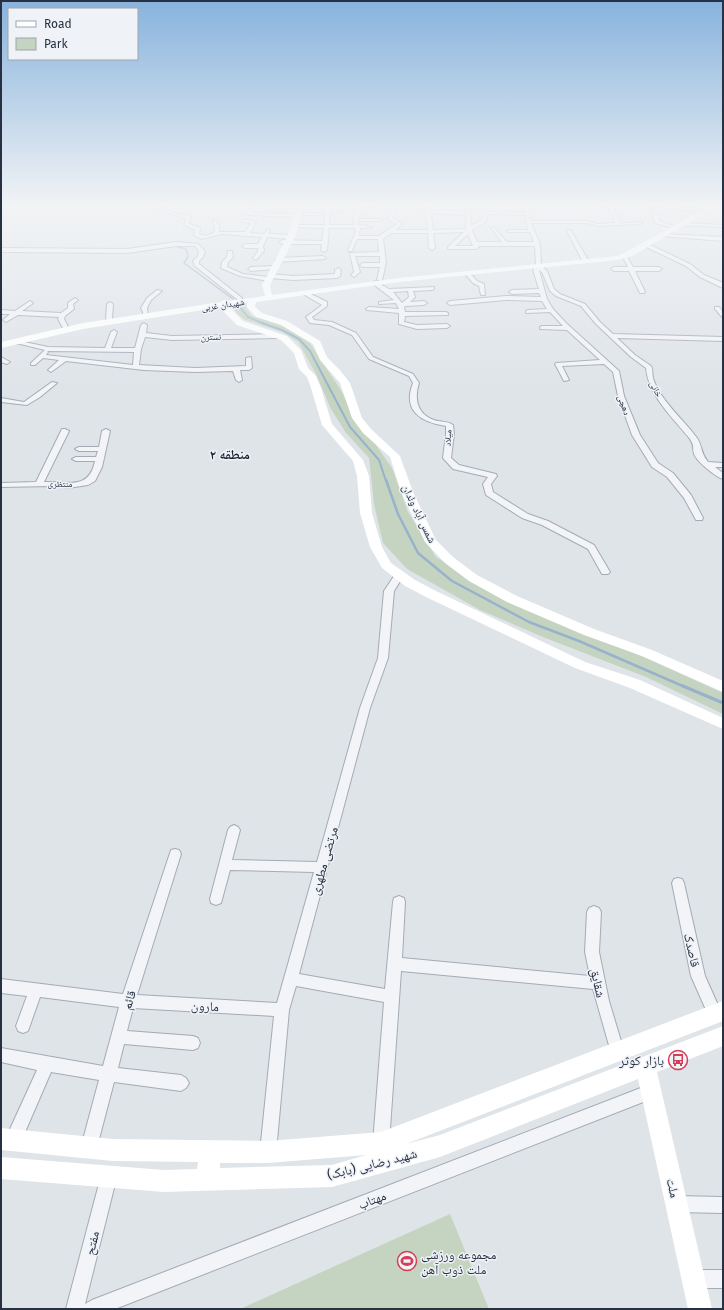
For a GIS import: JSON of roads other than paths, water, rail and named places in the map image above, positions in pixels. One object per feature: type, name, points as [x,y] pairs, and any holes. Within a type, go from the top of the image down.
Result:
[{"type":"main road","points":[[269,297],[266,285],[276,264]]},
{"type":"main road","name":"شهیدان غربی","points":[[1,345],[83,326],[225,303],[377,282],[468,274],[553,264]]},
{"type":"main road","name":"شهیدان غربی","points":[[1,341],[108,319],[377,282],[562,264]]},
{"type":"main road","name":"شمس آباد ولدان","points":[[246,300],[259,316],[284,323],[317,343],[323,358],[345,383],[357,418],[367,431],[396,456],[406,492],[431,542],[449,560],[473,578],[512,599],[589,632],[647,653],[723,687]]},
{"type":"main road","points":[[225,303],[227,310],[240,323],[270,332],[291,344],[298,352],[304,369],[310,376],[316,388],[327,425],[358,460],[363,476],[366,513],[376,547],[386,565],[410,583],[431,594],[561,656],[636,684],[723,724]]},
{"type":"main road","name":"شهید رضایی (بابک)","points":[[7,1140],[113,1150],[210,1152],[268,1152],[381,1143],[719,1012]]},
{"type":"main road","name":"شهید رضایی (بابک)","points":[[1,1168],[164,1181],[332,1176],[440,1146],[723,1036]]},
{"type":"main road","name":"ملت","points":[[645,1066],[700,1309]]},
{"type":"main road","points":[[207,1180],[210,1152]]},
{"type":"street","points":[[197,264],[246,300]]},
{"type":"street","points":[[225,264],[224,268],[242,275],[270,277],[292,278],[338,276],[338,270]]},
{"type":"street","points":[[251,268],[275,264]]},
{"type":"street","points":[[280,264],[303,265]]},
{"type":"street","points":[[354,275],[357,272],[355,264]]},
{"type":"street","points":[[629,264],[638,287],[642,292]]},
{"type":"street","points":[[686,264],[702,276],[723,286]]},
{"type":"street","points":[[364,265],[382,265],[377,282],[388,291],[401,307]]},
{"type":"street","name":"دهچی","points":[[539,266],[536,270],[543,295],[551,310],[568,328],[616,371],[621,396],[636,435],[655,465],[670,474],[688,497],[699,518]]},
{"type":"street","name":"خانی","points":[[539,266],[544,271],[552,290],[558,295],[574,300],[583,305],[598,323],[614,336],[633,356],[649,367],[650,378],[662,400],[693,438],[698,446],[698,454],[706,464],[723,477]]},
{"type":"street","points":[[614,269],[659,269]]},
{"type":"street","points":[[468,274],[475,282],[482,285],[483,294]]},
{"type":"street","points":[[388,291],[432,285],[438,293]]},
{"type":"street","points":[[410,289],[412,297],[401,307],[401,323],[408,327],[447,326]]},
{"type":"street","points":[[146,314],[144,308],[149,299],[159,292]]},
{"type":"street","points":[[512,292],[543,295]]},
{"type":"street","name":"میلاد","points":[[305,293],[324,302],[325,305],[308,317],[312,322],[330,323],[354,334],[371,358],[411,375],[416,383],[412,391],[413,402],[417,412],[427,420],[449,425],[450,434],[447,458],[456,467],[493,476],[487,484],[489,493],[525,516],[545,523],[591,547],[606,572]]},
{"type":"street","points":[[450,303],[543,295]]},
{"type":"street","points":[[1,312],[17,313],[36,317],[62,315],[70,309],[70,304],[76,300]]},
{"type":"street","points":[[6,320],[30,303]]},
{"type":"street","points":[[381,303],[446,314]]},
{"type":"street","points":[[369,309],[401,307],[424,303]]},
{"type":"street","points":[[108,319],[110,304]]},
{"type":"street","points":[[717,308],[723,316]]},
{"type":"street","points":[[528,312],[551,310]]},
{"type":"street","points":[[62,315],[61,319],[65,327]]},
{"type":"street","points":[[135,367],[139,360],[138,350],[144,335],[144,325]]},
{"type":"street","points":[[542,328],[568,328]]},
{"type":"street","points":[[107,350],[114,332]]},
{"type":"street","name":"نسترن","points":[[144,335],[172,338],[278,336]]},
{"type":"street","points":[[614,336],[723,339]]},
{"type":"street","points":[[14,342],[48,349],[138,350]]},
{"type":"street","points":[[32,364],[48,349]]},
{"type":"street","points":[[42,356],[63,360],[135,367],[195,370],[249,368],[248,358]]},
{"type":"street","points":[[51,370],[63,360]]},
{"type":"street","points":[[88,369],[93,362]]},
{"type":"street","points":[[566,380],[558,364],[607,362]]},
{"type":"street","points":[[236,368],[239,380]]},
{"type":"street","points":[[1,400],[25,404],[54,383]]},
{"type":"street","points":[[39,484],[65,431]]},
{"type":"street","name":"منتظری","points":[[1,485],[39,484],[68,486],[85,483],[92,479],[106,431]]},
{"type":"street","points":[[78,449],[102,449]]},
{"type":"street","points":[[76,459],[99,459]]},
{"type":"street","points":[[706,464],[723,465]]},
{"type":"street","name":"مرتضی مطهری","points":[[268,1152],[282,1010],[365,708],[383,658],[389,591],[399,575]]},
{"type":"street","points":[[216,899],[234,830]]},
{"type":"street","name":"قائم","points":[[89,1147],[128,1001],[175,854]]},
{"type":"street","points":[[225,864],[322,868]]},
{"type":"street","name":"قاصدک","points":[[678,883],[698,976],[719,1012]]},
{"type":"street","points":[[381,1143],[399,902]]},
{"type":"street","name":"شقایق","points":[[594,912],[592,952],[602,1001],[617,1051]]},
{"type":"street","points":[[394,964],[598,983]]},
{"type":"street","points":[[291,979],[392,997]]},
{"type":"street","name":"مارون","points":[[1,986],[128,1001],[282,1010]]},
{"type":"street","points":[[23,1026],[36,990]]},
{"type":"street","points":[[118,1037],[193,1043]]},
{"type":"street","points":[[1,1055],[109,1074],[181,1082]]},
{"type":"street","points":[[7,1140],[47,1064]]},
{"type":"street","name":"مهتاب","points":[[92,1309],[651,1092]]},
{"type":"street","name":"مفتح","points":[[75,1309],[109,1176]]},
{"type":"street","points":[[676,1204],[723,1205]]},
{"type":"street","points":[[693,1279],[723,1279]]},
{"type":"waterway","points":[[186,264],[233,299]]},
{"type":"waterway","points":[[237,304],[248,317],[265,324]]},
{"type":"waterway","points":[[262,323],[282,330],[299,339],[310,351],[350,427],[379,460],[386,481]]},
{"type":"waterway","points":[[386,480],[398,514],[418,553],[452,581],[529,622],[579,641],[685,687]]},
{"type":"waterway","points":[[683,686],[723,703]]},
{"type":"place","name":"بازار کوثر","points":[[678,1060]]},
{"type":"place","name":"مجموعه ورزشی ملت ذوب آهن","points":[[407,1261]]},
{"type":"district","name":"منطقه ۲","points":[[230,454]]}]
